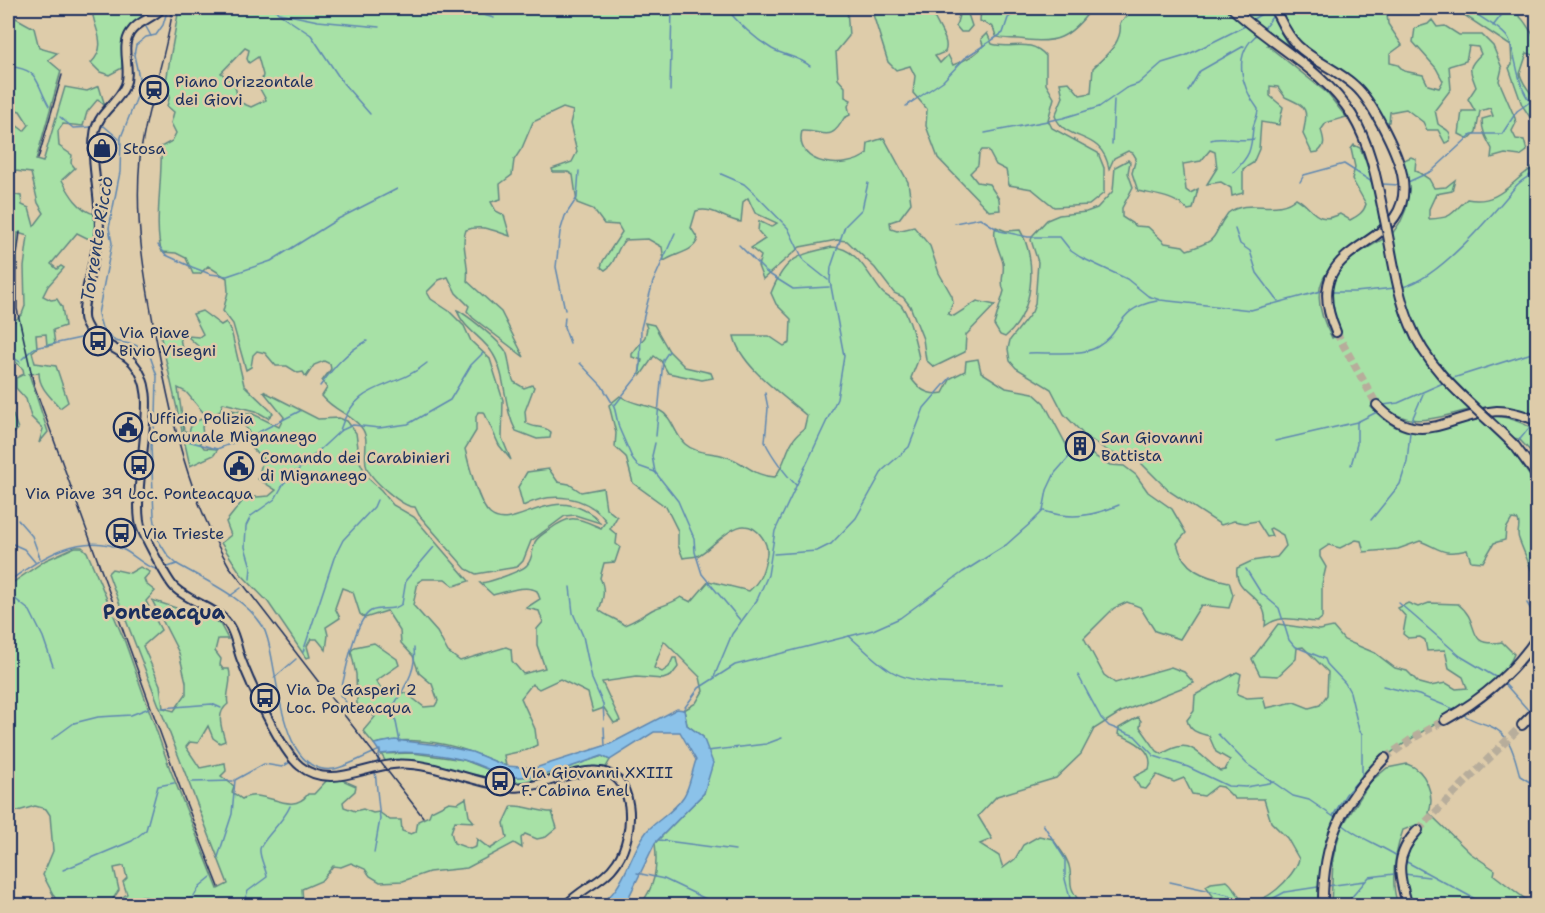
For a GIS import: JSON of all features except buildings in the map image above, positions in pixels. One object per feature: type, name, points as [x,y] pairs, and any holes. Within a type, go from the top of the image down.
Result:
[{"type":"highway","points":[[1232,8],[1341,99],[1356,122],[1373,164],[1404,307],[1419,344],[1446,381],[1515,446],[1538,477]]},
{"type":"highway","points":[[1274,8],[1286,30],[1300,48],[1360,92],[1394,153],[1402,176],[1400,204],[1389,225],[1348,254],[1330,275],[1325,301],[1336,332]]},
{"type":"highway","points":[[1377,405],[1403,425],[1419,429],[1438,427],[1499,411],[1512,412],[1538,422]]},
{"type":"highway","points":[[1445,720],[1465,709],[1514,666],[1538,636]]},
{"type":"highway","points":[[1522,725],[1538,709]]},
{"type":"highway","points":[[1323,906],[1325,862],[1332,834],[1350,799],[1385,758]]},
{"type":"highway","points":[[1408,906],[1399,869],[1407,844],[1418,830]]},
{"type":"main road","points":[[162,8],[134,28],[128,36],[125,87],[101,117],[96,128],[94,146],[99,230],[83,317],[86,325],[97,337],[130,358],[144,381],[147,412],[139,519],[167,578],[182,594],[219,616],[229,625],[242,663],[290,754],[299,765],[317,774],[346,776],[402,764],[511,787],[594,771],[616,779],[626,790],[630,801],[624,850],[606,875],[578,893],[565,906]]},
{"type":"green space","points":[[1498,7],[1505,9],[1522,18],[1537,38],[1537,56],[1527,53],[1520,74],[1538,107],[1535,125],[1522,105],[1509,68],[1512,65],[1511,46],[1464,15],[1458,8]]},
{"type":"green space","points":[[92,8],[143,8],[140,13],[145,16],[130,27],[122,43],[122,68],[109,75],[100,72],[91,63],[99,49],[100,42]]},
{"type":"green space","points":[[179,8],[847,8],[849,36],[836,52],[838,79],[845,87],[845,97],[851,100],[848,106],[850,115],[844,118],[835,131],[830,133],[802,131],[801,143],[813,158],[835,163],[858,159],[867,154],[868,143],[884,138],[908,182],[911,203],[899,219],[890,222],[891,229],[897,231],[914,227],[930,246],[939,273],[952,296],[953,302],[948,314],[954,316],[977,301],[995,305],[966,335],[965,352],[934,367],[926,360],[923,339],[910,306],[903,297],[894,293],[875,268],[847,241],[837,240],[800,247],[763,279],[758,266],[761,256],[751,248],[765,239],[758,231],[759,221],[771,227],[777,223],[755,213],[748,198],[743,202],[741,222],[708,210],[696,211],[691,228],[698,239],[696,244],[688,250],[664,261],[662,247],[648,239],[625,240],[612,264],[605,270],[601,267],[603,261],[622,232],[618,225],[604,224],[593,209],[577,203],[573,175],[568,172],[553,172],[552,169],[572,162],[577,152],[570,124],[573,111],[563,108],[533,122],[514,160],[512,175],[500,184],[501,199],[491,202],[496,211],[504,215],[510,236],[488,229],[472,228],[466,230],[464,236],[467,281],[501,312],[524,357],[473,318],[467,311],[469,306],[456,293],[448,277],[439,280],[427,292],[431,299],[449,311],[464,326],[471,341],[490,359],[503,400],[502,438],[511,460],[499,445],[484,412],[478,412],[476,431],[465,449],[474,484],[486,509],[490,514],[499,518],[508,518],[542,507],[568,505],[587,511],[600,523],[575,515],[565,516],[531,541],[523,561],[517,567],[476,574],[466,569],[419,515],[415,507],[396,498],[370,473],[366,463],[366,442],[361,427],[322,396],[327,388],[322,381],[331,369],[330,364],[324,361],[314,365],[306,377],[303,372],[298,373],[287,366],[276,366],[265,353],[257,351],[253,355],[251,367],[246,370],[233,324],[223,311],[228,292],[227,278],[208,266],[200,274],[193,274],[186,258],[176,253],[162,252],[158,230],[161,147],[172,141],[176,133],[171,123],[174,112],[167,106],[170,95],[165,87]],"holes":[[[245,48],[249,50],[247,59],[249,63],[258,57],[263,75],[260,89],[266,100],[251,107],[239,102],[234,83],[221,73]]]},
{"type":"green space","points":[[871,8],[931,8],[946,42],[945,52],[935,56],[940,63],[948,55],[953,65],[970,57],[981,48],[983,45],[981,39],[987,33],[992,44],[1027,45],[1040,50],[1046,56],[1046,84],[1054,98],[1048,120],[1052,128],[1098,153],[1104,168],[1104,193],[1089,205],[1054,207],[1032,189],[1009,185],[1006,170],[996,165],[988,150],[982,150],[979,154],[978,165],[970,173],[977,182],[989,184],[999,199],[1000,210],[989,211],[938,158],[926,126],[927,109],[913,93],[915,76],[910,66],[896,70],[888,62]]},
{"type":"green space","points":[[961,8],[966,8],[972,26],[967,32],[961,32],[956,26]]},
{"type":"green space","points":[[981,8],[1092,8],[1069,33],[1053,40],[1032,41],[996,36],[993,27],[980,21]]},
{"type":"green space","points":[[1135,8],[1402,8],[1400,14],[1387,13],[1388,24],[1402,45],[1390,54],[1390,63],[1398,65],[1404,71],[1423,75],[1428,85],[1439,88],[1443,81],[1436,68],[1413,42],[1415,28],[1428,24],[1432,20],[1437,27],[1445,26],[1459,35],[1482,35],[1493,46],[1502,68],[1499,81],[1516,123],[1512,131],[1516,139],[1524,140],[1527,151],[1520,156],[1505,154],[1491,158],[1492,149],[1486,138],[1482,119],[1493,116],[1490,108],[1480,111],[1476,132],[1469,139],[1459,134],[1462,111],[1475,111],[1468,99],[1476,87],[1471,66],[1481,54],[1478,47],[1469,46],[1466,61],[1449,66],[1451,89],[1435,110],[1438,124],[1447,130],[1451,137],[1450,141],[1445,143],[1438,130],[1427,130],[1423,122],[1406,109],[1390,112],[1389,122],[1386,122],[1361,86],[1299,43],[1286,23],[1278,27],[1290,49],[1288,51],[1271,38],[1267,45],[1327,93],[1346,117],[1326,123],[1321,130],[1323,145],[1318,152],[1312,153],[1303,134],[1306,119],[1304,110],[1298,103],[1285,97],[1278,87],[1270,86],[1270,96],[1283,107],[1279,125],[1261,122],[1259,149],[1253,163],[1243,169],[1243,193],[1232,196],[1231,188],[1221,182],[1207,184],[1217,168],[1215,152],[1210,150],[1201,161],[1183,164],[1186,190],[1190,193],[1198,189],[1193,209],[1188,210],[1171,199],[1138,191],[1132,173],[1136,158],[1133,153],[1128,151],[1114,158],[1109,169],[1105,156],[1099,148],[1060,125],[1055,116],[1063,97],[1060,83],[1069,82],[1080,95],[1091,93],[1093,68],[1116,43],[1120,23]]},
{"type":"green space","points":[[14,17],[34,28],[39,48],[57,53],[48,60],[61,71],[36,160],[43,162],[65,87],[87,91],[99,86],[105,106],[98,99],[87,112],[83,126],[63,124],[58,131],[59,146],[72,155],[71,163],[75,168],[62,180],[79,205],[95,214],[95,242],[77,233],[51,264],[57,269],[61,266],[64,268],[48,286],[43,296],[51,300],[57,299],[62,307],[65,326],[53,330],[55,344],[47,346],[46,334],[36,335],[37,348],[32,352],[35,363],[56,366],[68,402],[60,408],[43,388],[39,373],[29,374],[48,432],[39,443],[43,429],[31,417],[26,399],[16,388],[16,378],[24,374],[23,369],[13,359],[8,372],[8,327],[22,314],[25,306],[24,267],[28,236],[18,233],[14,276],[8,271],[8,202],[11,194],[21,196],[22,205],[29,208],[34,226],[44,213],[38,203],[31,173],[8,170],[8,147],[11,137],[8,119],[24,131],[29,125],[20,111],[12,109],[8,104],[8,20]]},
{"type":"green space","points":[[1354,145],[1360,148],[1368,167],[1383,228],[1338,260],[1328,271],[1321,284],[1319,299],[1322,316],[1332,338],[1341,331],[1335,320],[1329,289],[1340,264],[1392,234],[1406,209],[1409,190],[1402,161],[1411,157],[1416,159],[1415,170],[1429,179],[1434,188],[1446,187],[1455,180],[1452,191],[1436,194],[1429,209],[1429,219],[1447,216],[1467,199],[1488,199],[1497,195],[1537,165],[1537,417],[1513,409],[1494,407],[1418,420],[1405,418],[1392,412],[1379,402],[1371,407],[1387,422],[1402,430],[1416,432],[1493,416],[1510,419],[1537,430],[1537,458],[1519,439],[1513,438],[1511,448],[1537,487],[1537,588],[1518,536],[1518,520],[1512,519],[1506,529],[1505,540],[1494,543],[1483,562],[1471,561],[1467,550],[1447,552],[1420,541],[1398,549],[1364,552],[1361,541],[1356,540],[1340,548],[1329,545],[1320,551],[1320,557],[1326,567],[1322,584],[1322,618],[1317,622],[1284,619],[1265,626],[1262,607],[1240,584],[1237,568],[1252,561],[1277,557],[1286,546],[1283,535],[1271,528],[1269,529],[1272,536],[1267,537],[1257,521],[1245,523],[1234,521],[1221,525],[1169,491],[1136,458],[1111,453],[1084,435],[1064,414],[1051,389],[1016,368],[1010,361],[1008,349],[1010,340],[1032,312],[1035,304],[1038,262],[1031,240],[1033,235],[1047,220],[1059,215],[1086,212],[1097,208],[1113,191],[1115,167],[1128,160],[1130,162],[1128,173],[1133,187],[1122,208],[1122,217],[1136,226],[1148,227],[1165,243],[1183,246],[1187,250],[1211,240],[1228,213],[1245,206],[1280,206],[1296,198],[1320,217],[1340,214],[1350,220],[1356,217],[1366,204],[1352,179],[1355,167],[1351,149]]},
{"type":"green space","points":[[996,227],[1006,231],[1020,230],[1026,242],[1031,271],[1027,301],[1022,315],[1005,337],[1000,335],[994,325],[1004,291],[1003,263],[995,240]]},
{"type":"green space","points":[[832,247],[841,248],[855,257],[882,292],[901,305],[912,330],[919,358],[911,378],[917,386],[929,393],[943,393],[951,378],[965,371],[966,361],[978,359],[981,372],[1006,388],[1033,393],[1044,403],[1068,448],[1076,455],[1091,454],[1110,465],[1124,466],[1136,475],[1148,492],[1172,509],[1186,533],[1177,543],[1189,566],[1203,575],[1229,582],[1233,595],[1229,608],[1201,605],[1180,639],[1155,631],[1140,607],[1127,602],[1114,608],[1084,638],[1104,675],[1115,683],[1171,667],[1184,672],[1194,683],[1121,712],[1094,729],[1081,754],[1056,778],[997,796],[978,816],[992,839],[980,844],[999,856],[1003,868],[1015,859],[1023,845],[1039,836],[1053,839],[1069,866],[1071,887],[1077,898],[1074,905],[640,905],[654,877],[655,843],[704,793],[703,737],[687,725],[684,710],[696,703],[703,691],[700,677],[664,641],[654,668],[662,672],[669,667],[673,658],[676,658],[678,667],[671,676],[663,679],[636,677],[602,682],[620,721],[614,723],[604,708],[593,712],[588,693],[560,679],[539,689],[532,684],[521,698],[535,729],[537,745],[527,750],[504,755],[506,766],[459,748],[435,743],[398,741],[374,744],[363,731],[375,717],[357,704],[356,674],[351,651],[355,647],[374,643],[397,659],[399,665],[376,681],[383,691],[406,693],[424,707],[435,706],[438,701],[432,684],[419,673],[413,656],[401,643],[400,631],[387,611],[365,618],[360,614],[353,592],[342,588],[335,608],[340,618],[326,627],[328,635],[326,650],[317,639],[311,639],[307,646],[310,657],[306,658],[268,602],[241,574],[221,543],[231,535],[226,522],[245,498],[269,496],[276,490],[258,479],[263,459],[253,449],[248,430],[232,410],[253,414],[279,427],[284,417],[263,391],[318,419],[339,418],[347,421],[356,433],[360,462],[368,478],[393,505],[414,517],[469,581],[454,586],[445,579],[423,579],[418,582],[413,605],[437,632],[448,652],[460,661],[506,647],[511,649],[512,661],[523,674],[545,668],[537,645],[537,629],[543,622],[539,611],[526,608],[540,599],[537,591],[522,588],[493,595],[480,583],[505,576],[527,565],[536,540],[563,521],[575,519],[601,528],[606,521],[589,506],[568,498],[545,498],[523,506],[518,487],[527,472],[549,469],[558,482],[569,484],[581,492],[603,488],[606,508],[617,517],[610,529],[617,535],[616,544],[620,547],[615,562],[604,563],[600,578],[603,594],[599,610],[624,625],[681,597],[691,602],[709,581],[749,591],[762,573],[767,556],[762,537],[754,529],[746,526],[737,527],[697,556],[683,558],[678,545],[678,531],[666,507],[633,483],[626,457],[615,447],[616,433],[609,405],[620,396],[659,410],[664,413],[681,440],[689,447],[731,458],[760,474],[775,477],[793,440],[804,429],[807,416],[754,369],[738,347],[734,336],[769,336],[784,346],[790,343],[791,319],[776,304],[771,293],[776,281],[787,265],[794,260]]},
{"type":"green space","points":[[457,310],[485,330],[505,350],[514,382],[524,388],[532,385],[534,387],[525,411],[526,423],[548,430],[551,432],[550,438],[537,439],[516,431],[509,412],[501,372],[493,354],[464,323]]},
{"type":"green space","points":[[202,311],[221,325],[226,322],[231,330],[244,385],[273,413],[268,418],[256,411],[223,403],[220,411],[208,418],[186,392],[178,388],[184,431],[189,432],[192,423],[204,418],[206,421],[202,427],[203,435],[199,441],[204,448],[218,449],[214,455],[190,466],[158,325],[163,326],[167,334],[179,332],[182,349],[192,354],[198,346],[187,336],[199,337],[203,334],[193,314]]},
{"type":"green space","points":[[645,323],[654,325],[669,351],[685,367],[711,373],[713,378],[702,380],[668,373],[661,361],[654,356],[641,375],[639,374],[642,360],[632,357],[632,354],[645,337],[647,328]]},
{"type":"green space","points":[[8,389],[9,404],[18,429],[14,433],[8,425]]},
{"type":"green space","points":[[75,547],[82,547],[87,552],[125,642],[170,769],[218,889],[228,884],[112,584],[108,573],[112,569],[130,573],[140,567],[150,572],[144,579],[146,584],[155,591],[146,601],[161,630],[143,646],[160,685],[163,708],[174,711],[186,694],[186,682],[179,653],[152,600],[176,608],[187,615],[194,611],[192,608],[196,607],[220,624],[228,639],[218,639],[215,651],[221,659],[220,665],[223,669],[229,669],[230,674],[228,704],[221,717],[225,741],[220,743],[213,738],[208,726],[198,743],[190,742],[186,747],[200,768],[225,763],[226,771],[221,776],[234,786],[232,792],[242,799],[259,796],[293,803],[301,801],[308,794],[314,794],[328,779],[340,779],[356,786],[355,791],[343,802],[344,807],[355,811],[363,809],[373,813],[379,812],[390,820],[401,820],[402,831],[411,834],[416,832],[418,821],[429,816],[431,811],[449,802],[458,803],[466,798],[469,816],[474,822],[455,821],[451,832],[454,843],[470,849],[476,847],[477,839],[490,849],[507,838],[504,823],[512,806],[552,812],[557,828],[546,837],[537,839],[525,834],[521,838],[522,848],[514,843],[467,868],[429,872],[403,881],[380,882],[370,876],[365,869],[351,863],[341,867],[333,866],[321,881],[302,889],[303,904],[300,905],[293,900],[277,906],[117,905],[120,899],[127,894],[123,882],[127,878],[124,866],[114,868],[119,890],[109,905],[62,905],[55,898],[43,875],[53,851],[50,815],[46,809],[35,806],[8,814],[8,586],[46,560]]},
{"type":"green space","points":[[1408,603],[1418,607],[1429,603],[1458,604],[1470,619],[1478,638],[1490,643],[1502,642],[1514,654],[1511,661],[1502,673],[1485,688],[1386,756],[1351,792],[1337,814],[1327,842],[1319,882],[1320,905],[1219,905],[1206,886],[1211,883],[1227,881],[1243,899],[1259,900],[1277,890],[1285,882],[1299,859],[1287,838],[1271,822],[1264,799],[1235,799],[1223,787],[1217,786],[1204,796],[1192,794],[1184,778],[1174,782],[1157,775],[1146,789],[1140,788],[1134,777],[1149,769],[1149,756],[1136,743],[1118,734],[1119,728],[1138,717],[1141,721],[1140,727],[1157,751],[1162,754],[1180,746],[1187,747],[1199,753],[1220,771],[1225,770],[1230,760],[1216,752],[1209,736],[1195,731],[1188,724],[1187,720],[1194,711],[1195,695],[1237,672],[1241,674],[1237,694],[1247,698],[1263,697],[1266,708],[1294,702],[1309,708],[1320,705],[1327,695],[1328,672],[1303,647],[1297,648],[1296,659],[1278,676],[1260,675],[1252,659],[1278,624],[1319,630],[1333,627],[1344,640],[1375,653],[1395,668],[1407,671],[1419,683],[1430,686],[1446,683],[1456,689],[1467,688],[1463,677],[1449,668],[1445,650],[1427,651],[1425,640],[1420,637],[1408,638],[1403,634],[1406,617],[1398,608]]},
{"type":"green space","points":[[413,753],[464,760],[502,775],[517,777],[552,773],[602,756],[610,760],[606,767],[588,767],[518,783],[410,763],[386,762],[381,754]]},
{"type":"green space","points":[[1407,764],[1414,767],[1424,777],[1431,798],[1429,813],[1470,853],[1495,870],[1494,875],[1533,905],[1410,905],[1405,866],[1410,848],[1422,831],[1416,825],[1403,830],[1398,848],[1394,868],[1394,887],[1398,905],[1331,906],[1333,858],[1341,828],[1370,782],[1387,768]]},
{"type":"water","points":[[677,709],[684,710],[687,725],[703,737],[713,763],[704,793],[655,843],[625,905],[595,905],[613,893],[647,831],[680,802],[686,792],[696,760],[680,732],[654,732],[610,760],[602,756],[560,770],[528,777],[503,775],[464,760],[444,756],[423,753],[381,754],[374,744],[395,740],[438,745],[472,752],[506,766],[535,768],[610,744]]},
{"type":"waterway","points":[[137,8],[142,18]]},
{"type":"waterway","name":"Torrente Riccò","points":[[168,8],[163,25],[156,35],[146,37],[136,45],[134,55],[141,87],[121,137],[120,172],[109,228],[112,243],[98,314],[102,328],[115,341],[135,345],[149,353],[157,376],[156,417],[151,446],[154,516],[158,540],[168,556],[177,564],[234,598],[245,606],[262,625],[268,640],[282,711],[290,735],[300,754],[314,767],[334,769],[380,750]]},
{"type":"waterway","points":[[275,8],[278,13],[311,35],[343,83],[370,114]]},
{"type":"waterway","points":[[460,8],[494,18]]},
{"type":"waterway","points":[[670,91],[672,8]]},
{"type":"waterway","points":[[726,8],[736,20],[765,45],[810,66]]},
{"type":"waterway","points":[[906,106],[943,81],[966,57],[1003,33],[1008,18],[1021,8]]},
{"type":"waterway","points":[[1250,21],[1271,8]]},
{"type":"waterway","points":[[1469,8],[1502,31],[1509,40],[1522,86],[1526,95],[1538,109]]},
{"type":"waterway","points":[[1493,26],[1507,8]]},
{"type":"waterway","points":[[279,13],[318,21],[379,27]]},
{"type":"waterway","points":[[1263,30],[1274,14]]},
{"type":"waterway","points":[[145,25],[151,36]]},
{"type":"waterway","points":[[985,133],[1063,118],[1099,107],[1126,88],[1138,84],[1162,63],[1185,56],[1247,25]]},
{"type":"waterway","points":[[1234,172],[1249,152],[1258,112],[1243,80],[1242,60],[1250,41],[1259,33]]},
{"type":"waterway","points":[[1188,91],[1200,71],[1244,46]]},
{"type":"waterway","points":[[8,66],[26,70],[32,74],[49,106]]},
{"type":"waterway","points":[[1112,144],[1114,100]]},
{"type":"waterway","points":[[1408,182],[1432,171],[1472,134],[1502,134],[1517,111],[1530,102]]},
{"type":"waterway","points":[[60,117],[73,128],[93,127]]},
{"type":"waterway","points":[[99,127],[104,126],[119,139]]},
{"type":"waterway","points":[[1211,140],[1254,139]]},
{"type":"waterway","points":[[1300,182],[1304,175],[1344,164],[1372,182]]},
{"type":"waterway","points":[[1402,287],[1417,282],[1448,259],[1479,229],[1518,184],[1538,169]]},
{"type":"waterway","points":[[565,310],[556,267],[560,232],[565,216],[577,198],[579,171]]},
{"type":"waterway","points":[[721,174],[744,184],[754,193],[788,228],[804,261],[828,280]]},
{"type":"waterway","points":[[714,677],[732,634],[757,600],[768,575],[775,531],[837,399],[844,356],[830,281],[831,267],[845,226],[862,209],[868,183]]},
{"type":"waterway","points":[[1382,184],[1399,185]]},
{"type":"waterway","points":[[158,245],[166,255],[192,267],[210,274],[227,276],[271,261],[338,219],[397,189]]},
{"type":"waterway","points":[[955,223],[980,218],[1000,231],[1028,237],[1060,237],[1071,251],[1080,257],[1127,279],[1148,296],[1160,300],[1251,310],[1321,291]]},
{"type":"waterway","points":[[1235,229],[1240,244],[1250,251],[1257,273],[1278,301]]},
{"type":"waterway","points":[[615,405],[640,373],[641,328],[653,282],[675,233]]},
{"type":"waterway","points":[[739,245],[766,272],[793,289],[829,287]]},
{"type":"waterway","points":[[1331,292],[1395,288]]},
{"type":"waterway","points":[[1028,353],[1073,353],[1091,350],[1106,341],[1133,309],[1157,301]]},
{"type":"waterway","points":[[565,317],[564,327],[570,343]]},
{"type":"waterway","name":"Torrente Riccò","points":[[97,333],[107,332]]},
{"type":"waterway","points":[[22,359],[34,348],[90,336]]},
{"type":"waterway","points":[[320,386],[341,360],[367,341]]},
{"type":"waterway","points":[[656,436],[663,360],[669,351]]},
{"type":"waterway","points":[[1450,379],[1538,351]]},
{"type":"waterway","points":[[250,579],[251,567],[245,547],[246,526],[251,516],[275,499],[284,483],[340,431],[353,425],[379,428],[408,424],[450,400],[471,365],[483,353]]},
{"type":"waterway","points":[[8,354],[20,362]]},
{"type":"waterway","points":[[340,430],[347,414],[366,394],[414,372],[427,363]]},
{"type":"waterway","points":[[580,363],[602,386],[614,406],[619,428],[633,460],[638,466],[655,472],[678,501],[694,538],[695,552],[702,574],[740,620]]},
{"type":"waterway","points":[[774,554],[817,551],[831,544],[856,518],[883,470],[909,447],[924,408],[950,378]]},
{"type":"waterway","points":[[1383,405],[1398,403],[1443,383]]},
{"type":"waterway","points":[[765,393],[768,408],[765,442],[779,465],[796,485]]},
{"type":"waterway","points":[[1411,422],[1423,394]]},
{"type":"waterway","points":[[188,441],[217,449],[251,436],[300,411]]},
{"type":"waterway","points":[[1275,441],[1357,422],[1377,412]]},
{"type":"waterway","points":[[1351,465],[1357,444],[1357,422]]},
{"type":"waterway","points":[[1517,443],[1533,423]]},
{"type":"waterway","points":[[1371,520],[1400,484],[1407,462],[1410,432]]},
{"type":"waterway","points":[[153,439],[170,440]]},
{"type":"waterway","points":[[655,443],[652,456],[655,472]]},
{"type":"waterway","points":[[683,710],[699,688],[735,665],[873,630],[900,618],[963,572],[1006,545],[1033,521],[1043,511],[1047,490],[1055,473],[1069,457]]},
{"type":"waterway","points":[[303,652],[334,558],[343,540],[374,507],[377,500]]},
{"type":"waterway","points":[[1044,511],[1082,516],[1119,505]]},
{"type":"waterway","points":[[18,520],[32,536],[40,558]]},
{"type":"waterway","points":[[8,542],[24,549],[35,562]]},
{"type":"waterway","points":[[8,582],[48,556],[77,545],[93,543],[124,550],[146,565],[160,569]]},
{"type":"waterway","points":[[346,702],[340,695],[351,649],[365,616],[371,611],[394,608],[402,604],[406,580],[434,547]]},
{"type":"waterway","points":[[165,568],[177,564]]},
{"type":"waterway","points":[[1246,569],[1261,593],[1279,608],[1289,640],[1294,646],[1325,659],[1350,692],[1362,734],[1362,776],[1346,794],[1333,816]]},
{"type":"waterway","points":[[570,587],[573,613],[583,636],[592,679],[603,704],[604,720]]},
{"type":"waterway","points":[[230,596],[241,588]]},
{"type":"waterway","points":[[8,593],[30,611],[43,637],[53,666]]},
{"type":"waterway","points":[[1399,603],[1460,656],[1497,678]]},
{"type":"waterway","points":[[1527,603],[1536,618],[1533,638]]},
{"type":"waterway","points":[[849,636],[878,662],[899,675],[927,682],[1002,684]]},
{"type":"waterway","points":[[400,742],[393,707],[412,672],[414,648]]},
{"type":"waterway","points":[[274,678],[296,659]]},
{"type":"waterway","points":[[1078,675],[1101,718],[1109,726],[1135,736],[1154,756],[1188,767],[1228,786],[1246,787],[1275,782]]},
{"type":"waterway","points":[[1504,683],[1529,711]]},
{"type":"waterway","points":[[1383,686],[1419,695],[1456,710]]},
{"type":"waterway","points":[[162,708],[212,704],[221,708]]},
{"type":"waterway","points":[[52,739],[74,723],[98,717],[131,715],[149,708]]},
{"type":"waterway","points":[[1464,715],[1490,726],[1503,735],[1514,754],[1520,776],[1538,787]]},
{"type":"waterway","points":[[604,727],[605,746]]},
{"type":"waterway","points":[[1218,734],[1247,764],[1293,796],[1309,800],[1334,817]]},
{"type":"waterway","points":[[707,751],[766,744],[782,738]]},
{"type":"waterway","points":[[377,764],[380,751]]},
{"type":"waterway","points":[[218,857],[232,814],[235,780],[264,764],[282,767],[292,761]]},
{"type":"waterway","points":[[374,853],[380,819],[375,771]]},
{"type":"waterway","points":[[192,782],[233,781]]},
{"type":"waterway","points":[[63,870],[132,841],[146,830],[158,786],[174,783]]},
{"type":"waterway","points":[[242,906],[248,891],[267,877],[261,856],[261,845],[290,806]]},
{"type":"waterway","points":[[1043,824],[1065,859],[1065,879],[1072,906]]},
{"type":"waterway","points":[[1342,824],[1397,856]]},
{"type":"waterway","points":[[659,840],[735,850]]},
{"type":"waterway","points":[[1405,861],[1488,906]]},
{"type":"waterway","points":[[637,873],[664,879],[708,900]]},
{"type":"waterway","points":[[1344,906],[1369,877],[1394,874]]},
{"type":"waterway","points":[[1404,874],[1429,877]]},
{"type":"waterway","points":[[188,906],[200,886],[211,877]]},
{"type":"waterway","points":[[1327,886],[1365,881]]},
{"type":"waterway","points":[[1170,882],[1229,895],[1252,906]]},
{"type":"waterway","points":[[1259,906],[1285,892],[1318,887]]},
{"type":"waterway","points":[[120,906],[142,896],[172,905],[191,898]]},
{"type":"tunnel","points":[[1336,332],[1377,405]]},
{"type":"tunnel","points":[[1385,758],[1445,720]]},
{"type":"tunnel","points":[[1418,830],[1522,725]]},
{"type":"railway","points":[[173,8],[143,139],[138,205],[148,297],[183,458],[203,513],[229,566],[423,817]]},
{"type":"railway","points":[[38,159],[62,75]]},
{"type":"railway","points":[[20,232],[17,256],[17,309],[34,385],[181,790],[219,887]]},
{"type":"place","name":"Piano Orizzontale dei Giovi","points":[[154,90]]},
{"type":"place","name":"Stosa","points":[[102,148]]},
{"type":"place","name":"Via Piave Bivio Visegni","points":[[98,341]]},
{"type":"place","name":"Ufficio Polizia Comunale Mignanego","points":[[128,427]]},
{"type":"place","name":"San Giovanni Battista","points":[[1080,446]]},
{"type":"place","name":"Via Piave 39 Loc. Ponteacqua","points":[[139,465]]},
{"type":"place","name":"Comando dei Carabinieri di Mignanego","points":[[239,466]]},
{"type":"place","name":"Via Trieste","points":[[121,533]]},
{"type":"place","name":"Via De Gasperi 2 Loc. Ponteacqua","points":[[265,698]]},
{"type":"place","name":"Via Giovanni XXIII F. Cabina Enel","points":[[500,781]]},
{"type":"district","name":"Ponteacqua","points":[[164,612]]}]
